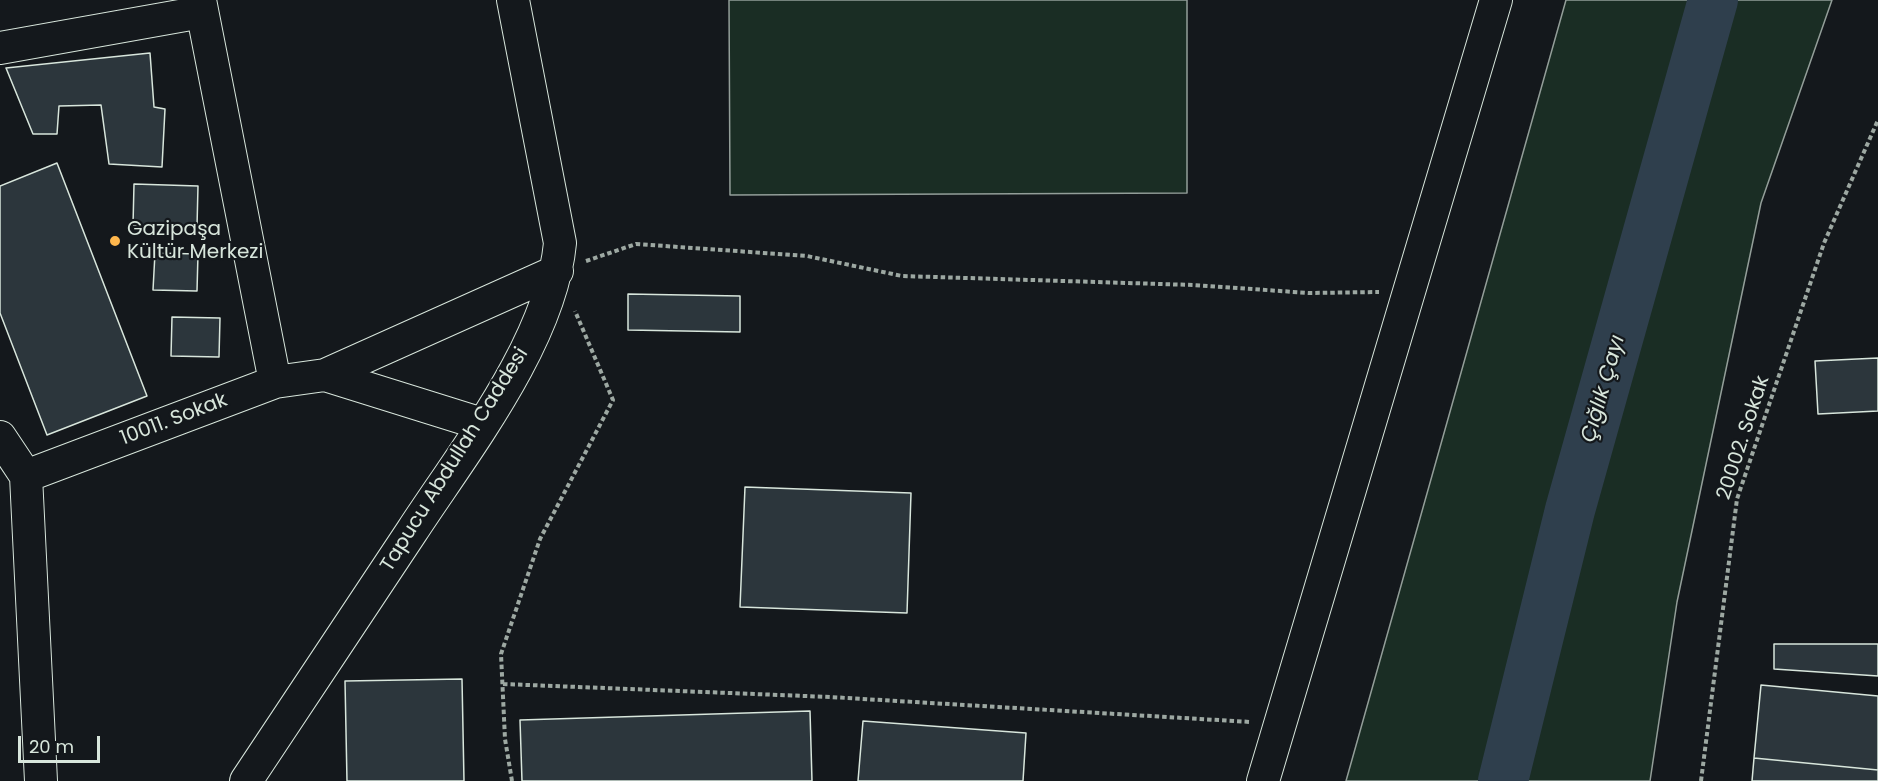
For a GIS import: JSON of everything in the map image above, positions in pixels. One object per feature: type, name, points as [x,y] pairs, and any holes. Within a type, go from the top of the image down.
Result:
[{"type":"street","name":"Tapucu Abdullah Caddesi","points":[[246,781],[483,424],[528,345],[557,271],[560,243],[513,0]]},
{"type":"street","points":[[1263,781],[1496,0]]},
{"type":"street","points":[[0,48],[201,6],[275,382]]},
{"type":"street","name":"10011. Sokak","points":[[26,476],[275,382],[325,375],[557,271]]},
{"type":"street","name":"10011. Sokak","points":[[325,375],[483,424]]},
{"type":"street","points":[[0,438],[26,476],[41,781]]},
{"type":"path","name":"20002. Sokak","points":[[1701,781],[1737,499],[1824,243],[1878,120]]},
{"type":"path","points":[[512,781],[505,739],[501,654],[540,539],[613,400],[557,271],[636,244],[807,256],[902,276],[1193,285],[1309,292],[1409,293]]},
{"type":"path","points":[[503,684],[830,697],[1279,724]]},
{"type":"green space","points":[[729,0],[1187,0],[1187,193],[730,195]]},
{"type":"green space","points":[[1566,0],[1832,0],[1761,203],[1677,602],[1650,781],[1346,781]]},
{"type":"building","points":[[150,53],[154,107],[165,109],[162,167],[109,164],[101,105],[59,106],[57,134],[33,134],[6,68]]},
{"type":"building","points":[[57,163],[147,396],[47,435],[0,313],[0,186]]},
{"type":"building","points":[[134,184],[198,186],[197,227],[133,225]]},
{"type":"building","points":[[155,253],[198,254],[197,291],[153,290]]},
{"type":"building","points":[[628,294],[740,296],[740,332],[628,330]]},
{"type":"building","points":[[172,317],[220,318],[219,357],[171,356]]},
{"type":"building","points":[[1878,358],[1878,411],[1818,414],[1815,361]]},
{"type":"building","points":[[745,487],[911,493],[907,613],[740,607]]},
{"type":"building","points":[[1774,644],[1878,644],[1878,676],[1774,669]]},
{"type":"building","points":[[462,679],[464,781],[347,781],[345,681]]},
{"type":"building","points":[[1761,685],[1878,696],[1878,770],[1754,758]]},
{"type":"building","points":[[810,711],[812,781],[522,781],[520,720]]},
{"type":"building","points":[[863,721],[1026,733],[1023,781],[858,781]]},
{"type":"building","points":[[1754,758],[1878,770],[1878,781],[1752,781]]},
{"type":"waterway","name":"Çığlık Çayı","points":[[1503,781],[1570,510],[1713,0]]},
{"type":"place","name":"Gazipaşa Kültür Merkezi","points":[[115,241]]}]
